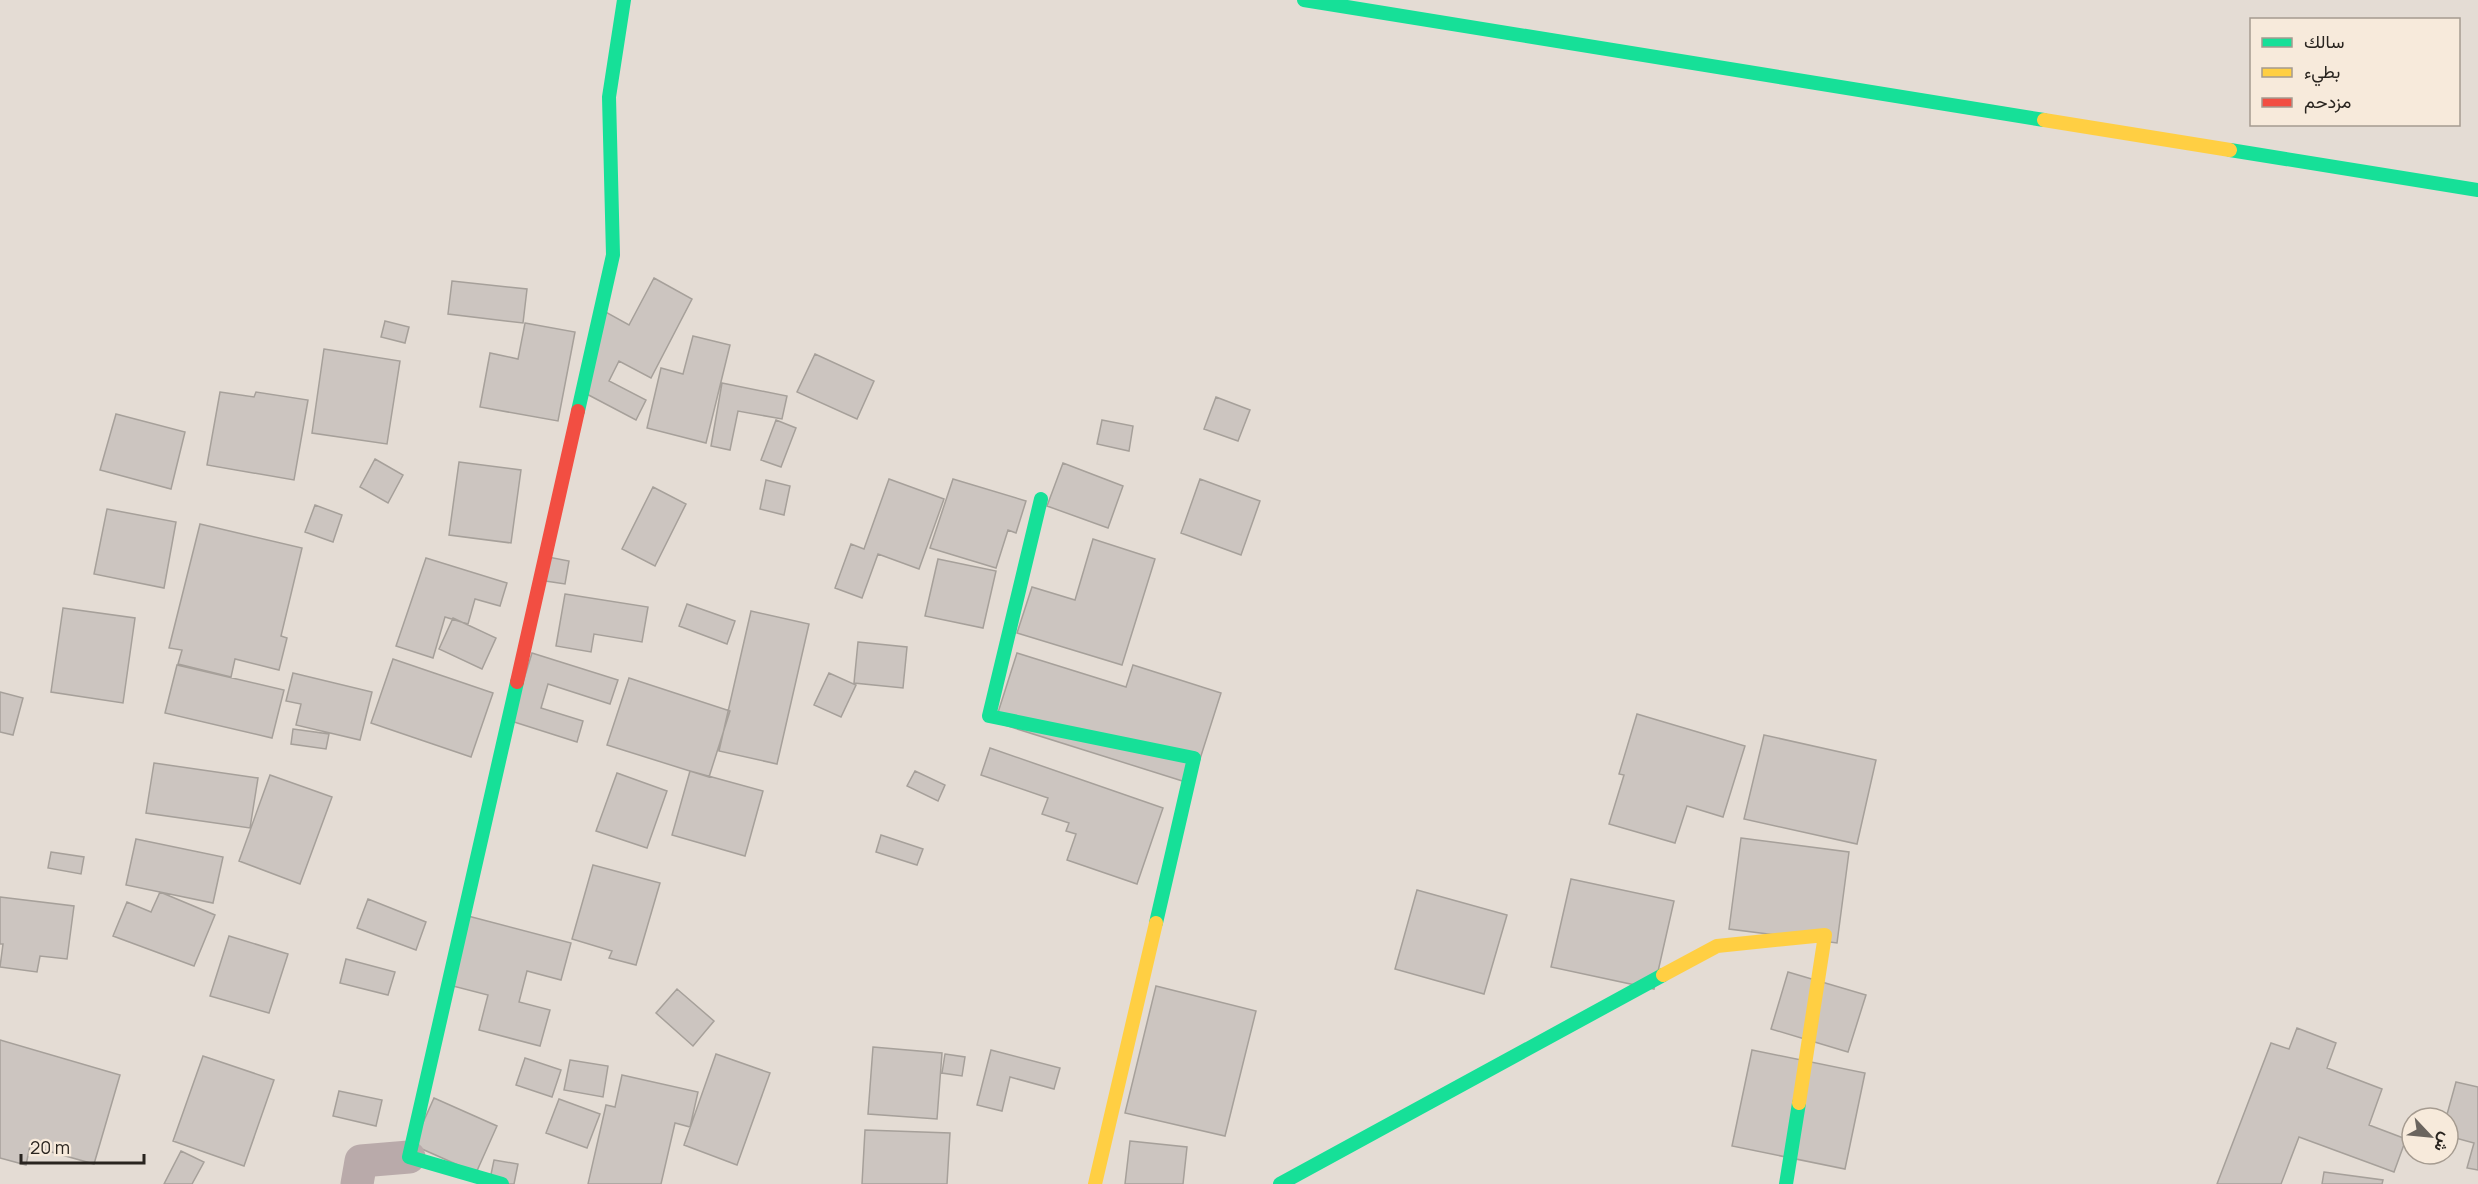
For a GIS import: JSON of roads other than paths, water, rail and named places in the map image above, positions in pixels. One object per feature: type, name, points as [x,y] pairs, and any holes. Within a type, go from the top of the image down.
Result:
[{"type":"street","points":[[409,1157],[613,255],[609,97],[624,0]]},
{"type":"street","points":[[1304,0],[2478,190]]},
{"type":"street","points":[[1041,499],[989,716],[1194,758],[1095,1184]]},
{"type":"street","points":[[1280,1184],[1717,946],[1825,935],[1786,1184]]},
{"type":"street","points":[[357,1184],[361,1161],[409,1157],[502,1184]]}]
